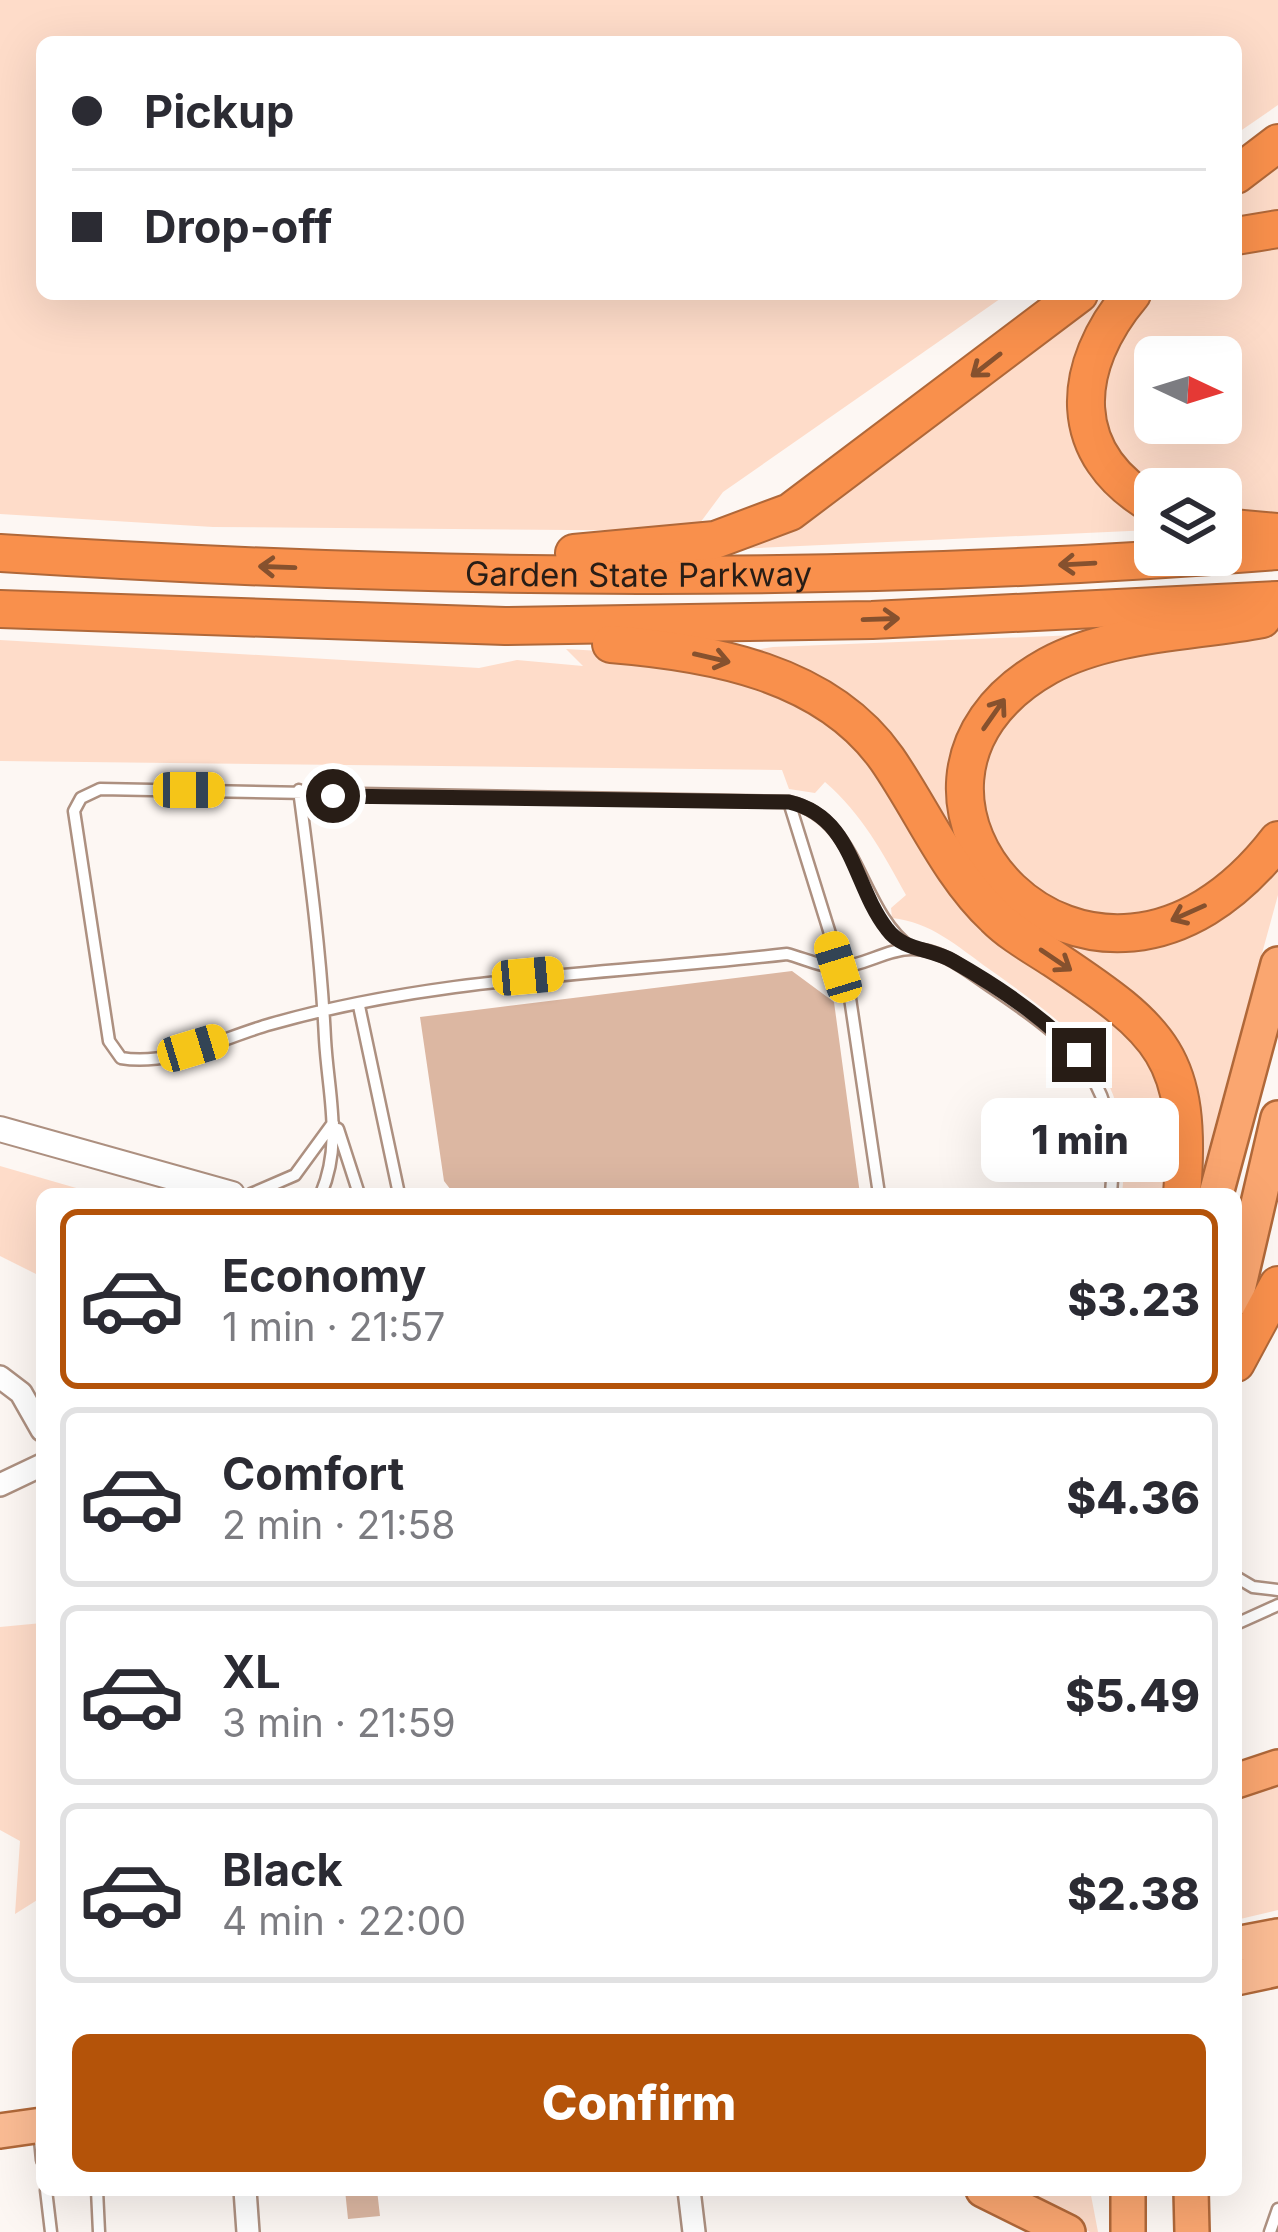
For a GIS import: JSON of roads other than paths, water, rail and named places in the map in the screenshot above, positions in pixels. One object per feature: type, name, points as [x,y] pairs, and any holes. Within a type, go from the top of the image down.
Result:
[{"type":"highway","points":[[1242,170],[1278,143]]},
{"type":"highway","points":[[1242,235],[1278,230]]},
{"type":"highway","points":[[394,570],[500,556],[652,549],[748,531],[836,481],[1071,300]]},
{"type":"highway","points":[[1128,300],[1097,349],[1085,406],[1090,436],[1106,466],[1134,489]]},
{"type":"highway","points":[[1242,529],[1278,532]]},
{"type":"highway","name":"Garden State Parkway","points":[[0,553],[537,577],[873,573],[1278,551]]},
{"type":"highway","name":"Garden State Parkway","points":[[0,609],[387,626],[872,620],[1278,600]]},
{"type":"highway","points":[[1278,616],[1122,643],[1052,664],[1013,689],[985,724],[972,754],[968,800],[978,846],[1008,892],[1053,922],[1092,932],[1134,931],[1186,916],[1236,885],[1278,840]]},
{"type":"highway","points":[[387,626],[674,650],[776,676],[842,712],[887,759],[967,884],[995,918],[1125,1007],[1154,1035],[1180,1099],[1182,1188]]},
{"type":"highway","points":[[1218,1188],[1278,964]]},
{"type":"highway","points":[[1242,1272],[1278,1118]]},
{"type":"highway","points":[[1242,1352],[1278,1285]]},
{"type":"highway","points":[[1242,1779],[1278,1767]]},
{"type":"highway","points":[[995,2196],[1068,2232]]},
{"type":"highway","points":[[1128,2196],[1128,2232]]},
{"type":"highway","points":[[1191,2196],[1192,2232]]},
{"type":"main road","points":[[1242,1943],[1278,1936]]},
{"type":"main road","points":[[1242,1977],[1278,1969]]},
{"type":"main road","points":[[0,2131],[36,2136]]},
{"type":"street","points":[[0,1129],[211,1188]]},
{"type":"street","points":[[0,1378],[21,1393],[36,1419]]},
{"type":"street","points":[[0,1485],[36,1468]]},
{"type":"street","points":[[245,2196],[248,2232]]},
{"type":"street","points":[[690,2196],[694,2232]]},
{"type":"lane","points":[[912,949],[838,967],[787,954],[640,971],[528,976],[328,1010],[146,1063],[122,1058],[109,1041],[74,812],[81,798],[100,789],[789,802],[816,808],[846,846],[888,931],[912,949],[949,958],[1058,1032],[1079,1055],[1108,1108],[1114,1137],[1111,1188]]},
{"type":"lane","points":[[299,790],[328,1010],[325,1035],[334,1120],[333,1166],[324,1188]]},
{"type":"lane","points":[[789,802],[850,998],[878,1188]]},
{"type":"lane","points":[[359,1006],[394,1188]]},
{"type":"lane","points":[[265,1188],[296,1175],[334,1120]]},
{"type":"lane","points":[[334,1120],[357,1188]]},
{"type":"lane","points":[[1242,1580],[1253,1587],[1278,1590]]},
{"type":"lane","points":[[1242,1621],[1278,1605]]},
{"type":"lane","points":[[47,2196],[51,2232]]},
{"type":"lane","points":[[97,2196],[99,2232]]},
{"type":"lane","points":[[1270,2232],[1278,2209]]}]
